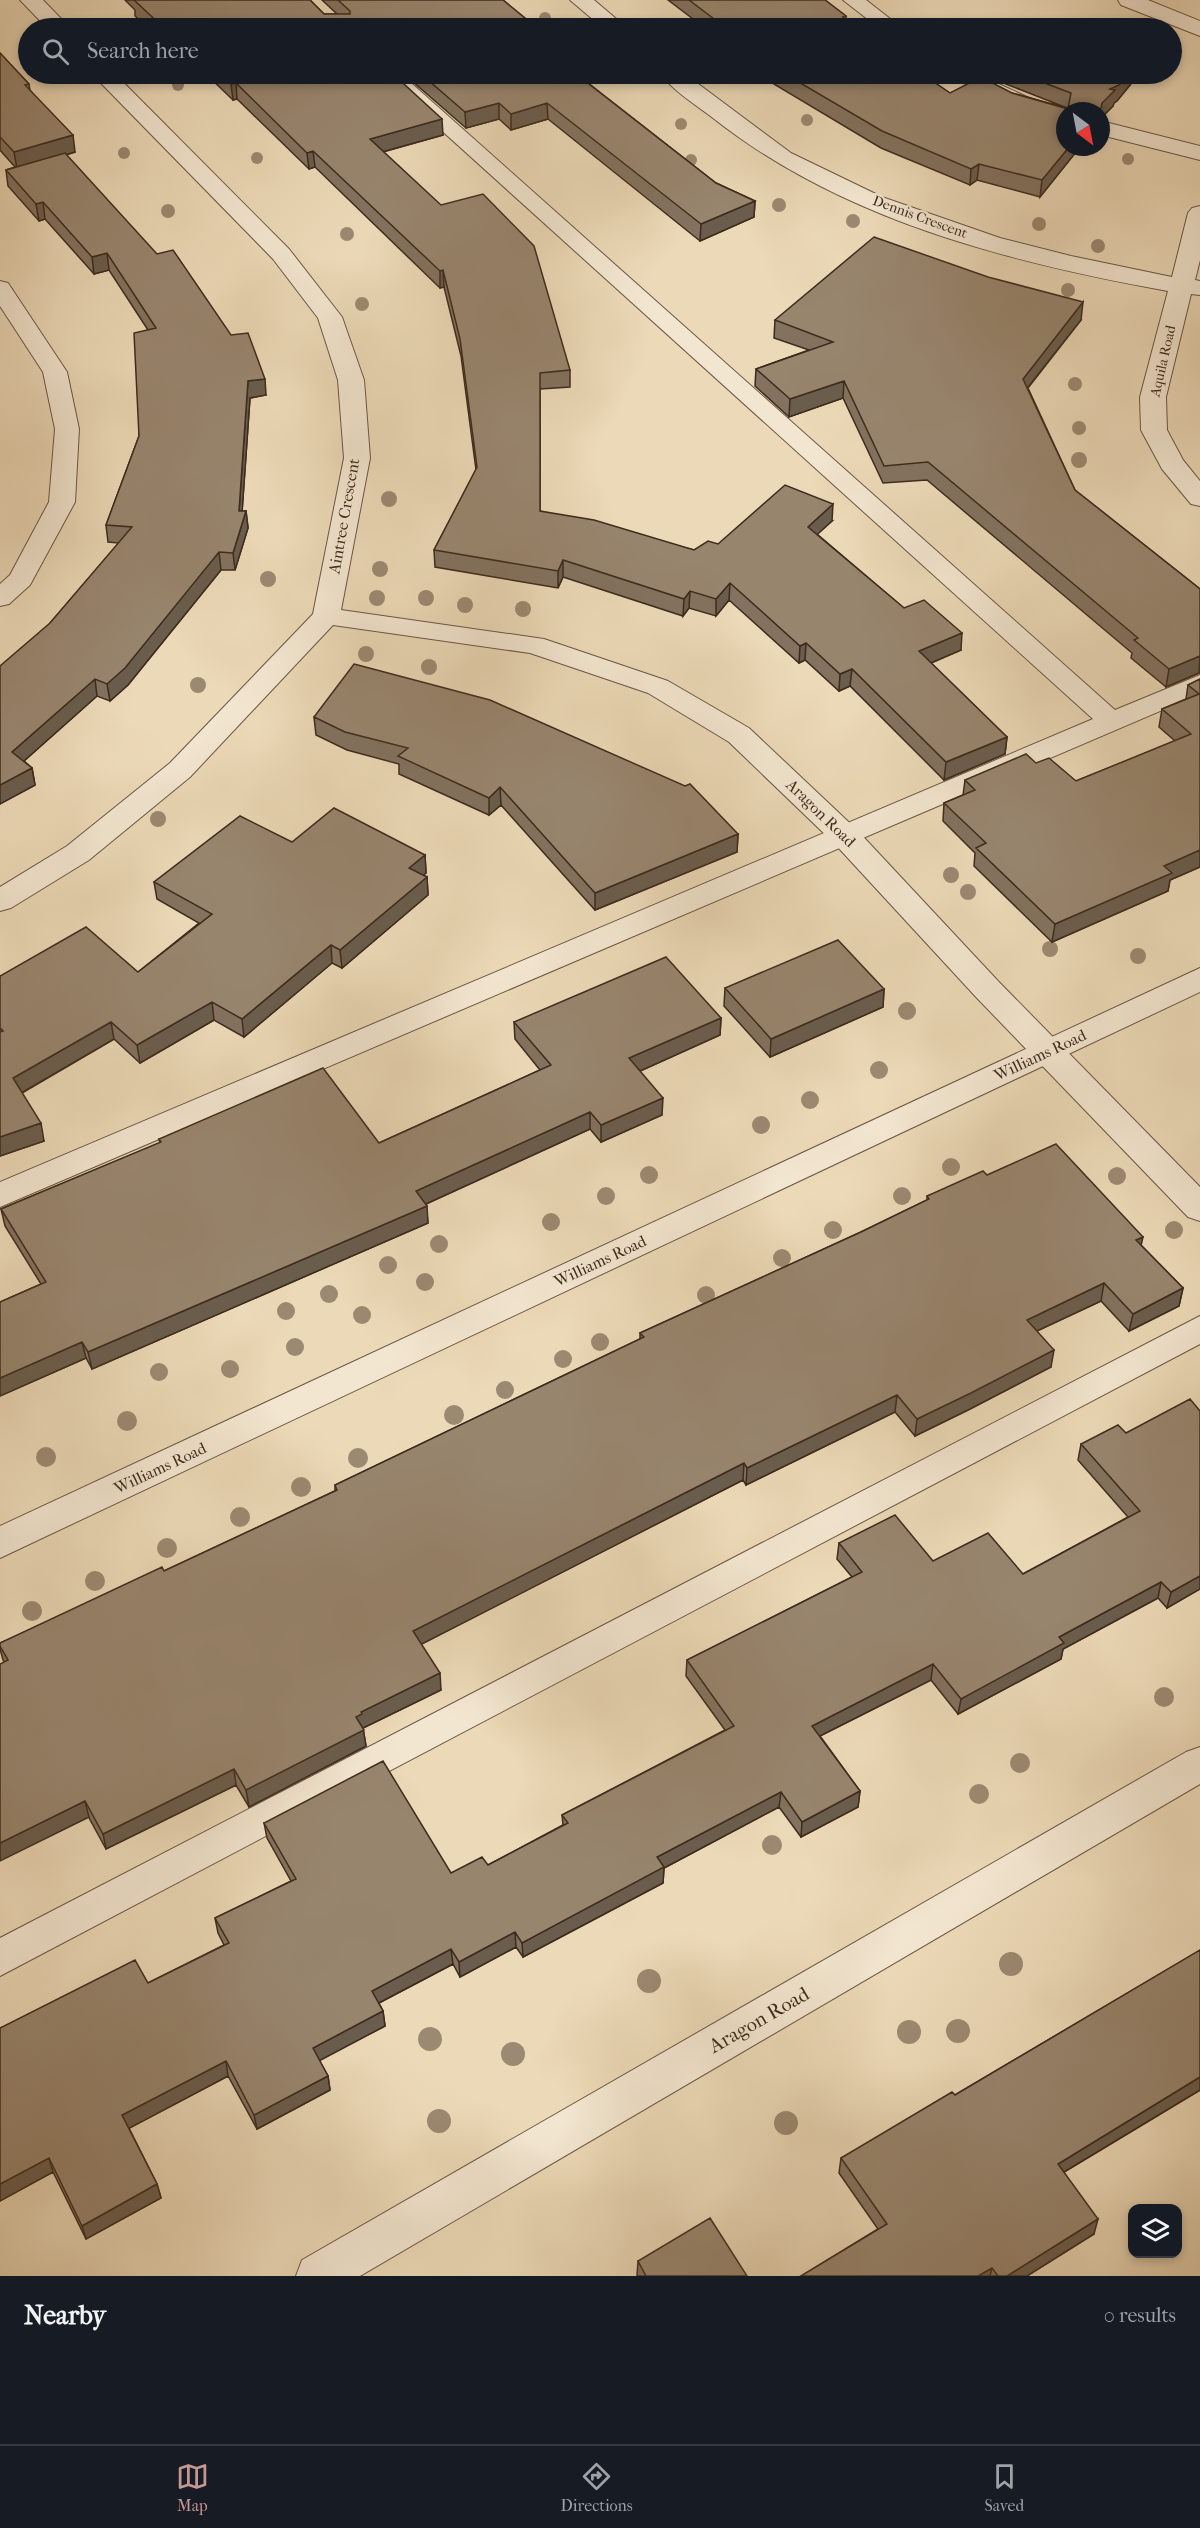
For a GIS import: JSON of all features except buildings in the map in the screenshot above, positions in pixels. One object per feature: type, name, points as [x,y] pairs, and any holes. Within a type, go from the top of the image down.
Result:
[{"type":"street","points":[[31,0],[49,18]]},
{"type":"street","points":[[581,0],[604,18]]},
{"type":"street","points":[[1129,0],[1173,18]]},
{"type":"street","points":[[1182,22],[1200,29]]},
{"type":"street","name":"Aintree Crescent","points":[[113,84],[281,254],[330,317],[351,380],[357,458],[326,616]]},
{"type":"street","name":"Dennis Crescent","points":[[684,84],[739,128],[799,167],[851,192],[944,227],[1051,260],[1190,287]]},
{"type":"street","name":"Aquila Road","points":[[1200,213],[1190,287],[1153,397],[1154,430],[1171,463],[1200,498]]},
{"type":"street","points":[[0,901],[78,853],[180,770],[326,616]]},
{"type":"street","name":"Aragon Road","points":[[326,616],[534,645],[658,687],[740,735],[845,836],[987,989],[1200,1208]]},
{"type":"street","name":"Williams Road","points":[[0,1543],[1200,979]]},
{"type":"street","name":"Aragon Road","points":[[318,2276],[1200,1764]]},
{"type":"lane","points":[[853,0],[878,18]]},
{"type":"lane","points":[[400,84],[1111,721]]},
{"type":"lane","points":[[982,84],[1019,102],[1056,114]]},
{"type":"lane","points":[[1110,130],[1200,153]]},
{"type":"lane","points":[[0,288],[55,372],[66,429],[62,502],[21,579],[0,598]]},
{"type":"lane","points":[[0,1196],[1200,684]]},
{"type":"lane","points":[[0,1958],[1200,1329]]}]
